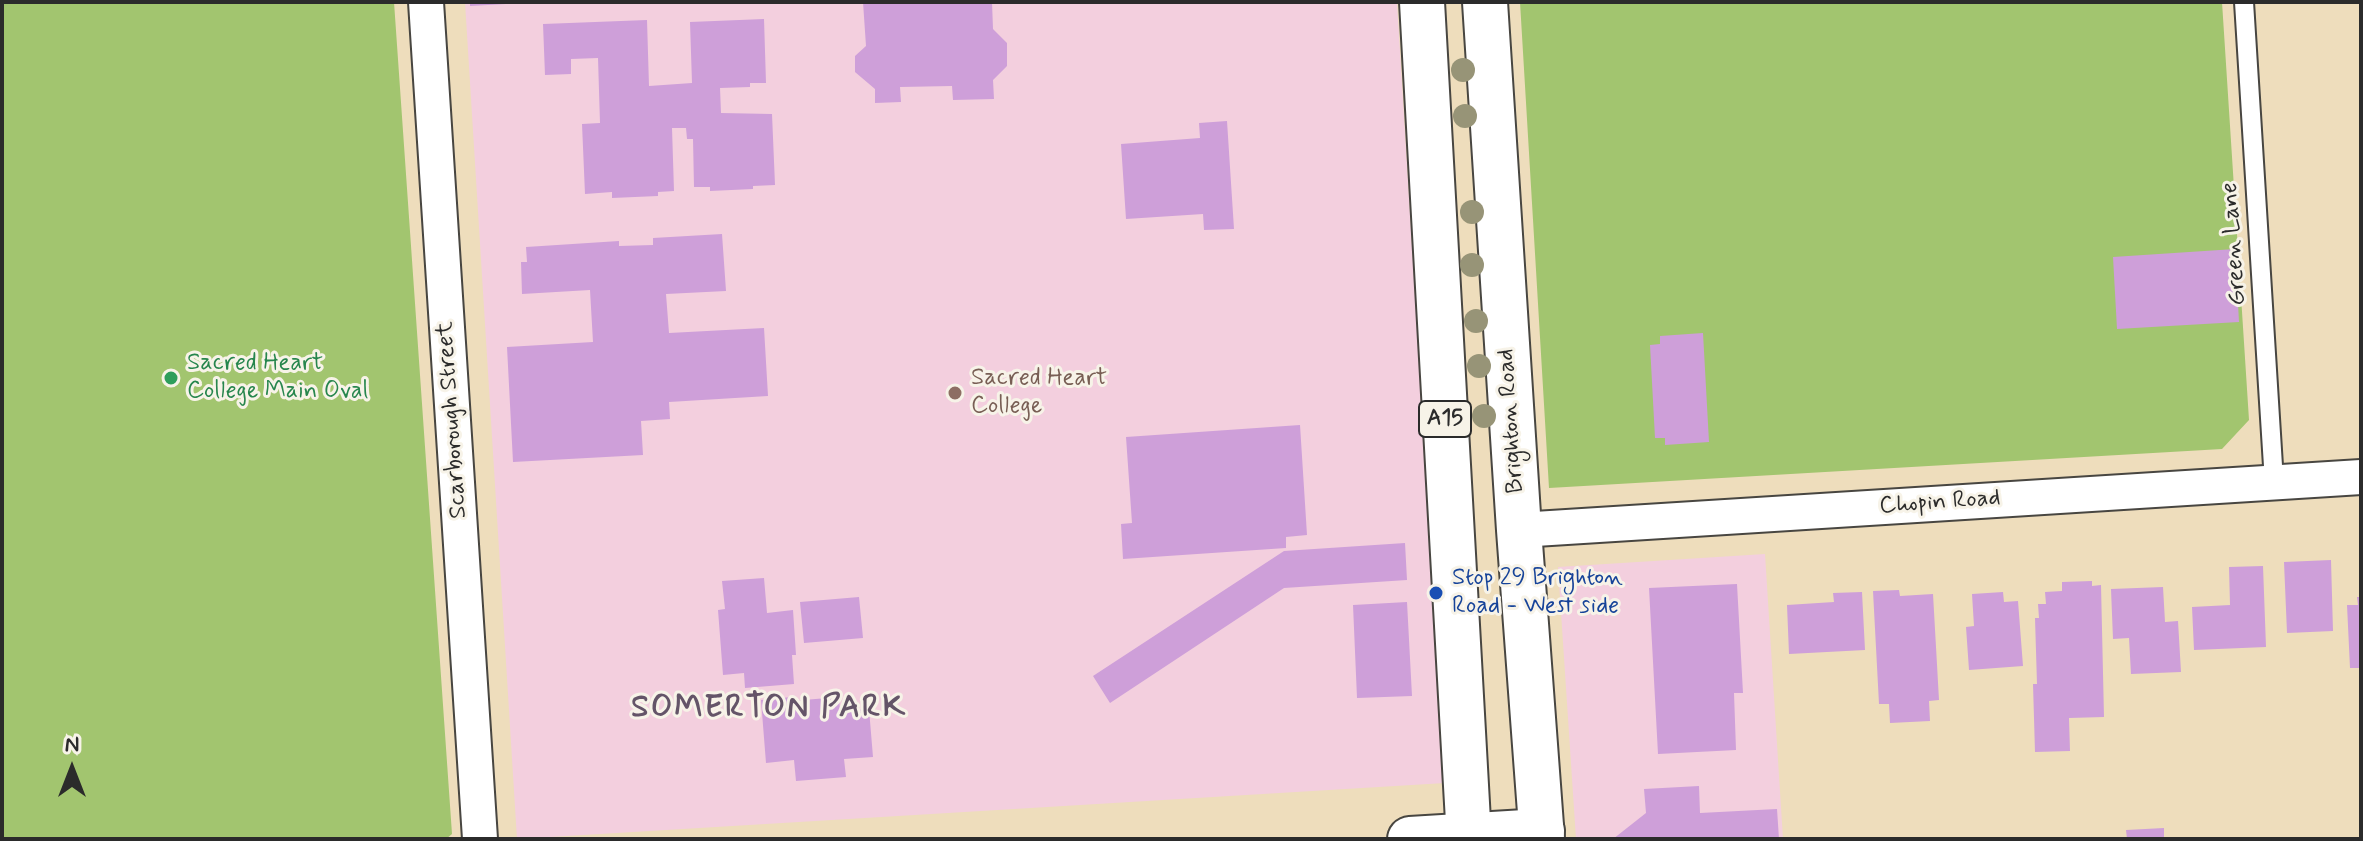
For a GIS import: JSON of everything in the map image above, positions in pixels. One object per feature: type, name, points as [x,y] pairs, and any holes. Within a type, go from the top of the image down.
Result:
[{"type":"main road","name":"A15","points":[[1422,2],[1469,837]]},
{"type":"main road","name":"Brighton Road","points":[[1485,2],[1542,835]]},
{"type":"main road","points":[[1410,839],[1542,835]]},
{"type":"street","name":"Scarborough Street","points":[[426,2],[480,839]]},
{"type":"street","name":"Chopin Road","points":[[1519,530],[2361,477]]},
{"type":"lane","name":"Green Lane","points":[[2244,2],[2274,482]]},
{"type":"shaded area","name":"Sacred Heart College","points":[[465,2],[1397,2],[1445,783],[517,839]]},
{"type":"shaded area","points":[[1765,554],[1783,839],[1576,839],[1558,567]]},
{"type":"green space","name":"Sacred Heart College Main Oval","points":[[2,2],[394,2],[452,834],[446,839],[2,839]]},
{"type":"green space","points":[[1520,2],[2222,2],[2249,420],[2222,449],[1549,488]]},
{"type":"building","points":[[470,2],[505,2],[506,4],[470,6]]},
{"type":"building","points":[[863,2],[992,2],[993,29],[1007,43],[1007,66],[993,80],[994,99],[953,100],[952,86],[900,87],[901,102],[875,103],[875,89],[855,72],[855,56],[866,46]]},
{"type":"building","points":[[764,19],[766,83],[720,88],[721,113],[772,114],[775,185],[710,191],[710,187],[694,187],[693,139],[687,139],[686,128],[672,128],[674,191],[658,192],[658,196],[612,198],[612,192],[585,194],[582,124],[600,123],[598,58],[571,59],[571,74],[545,75],[543,24],[647,20],[649,86],[692,83],[690,22]]},
{"type":"building","points":[[1227,121],[1234,229],[1204,230],[1203,214],[1126,219],[1121,144],[1200,138],[1199,123]]},
{"type":"building","points":[[722,234],[726,291],[666,294],[669,333],[764,328],[768,396],[669,402],[670,419],[641,421],[643,455],[513,462],[507,347],[593,342],[590,290],[522,294],[521,262],[527,262],[526,247],[619,241],[619,246],[653,245],[653,238]]},
{"type":"building","points":[[2235,249],[2239,322],[2117,329],[2113,257]]},
{"type":"building","points":[[1703,333],[1709,442],[1665,445],[1665,438],[1655,438],[1650,345],[1660,344],[1660,336]]},
{"type":"building","points":[[1300,425],[1307,535],[1286,537],[1286,548],[1123,559],[1121,524],[1132,523],[1126,437]]},
{"type":"building","points":[[1405,543],[1407,580],[1284,588],[1110,703],[1093,676],[1284,551]]},
{"type":"building","points":[[2331,560],[2333,631],[2287,633],[2284,562]]},
{"type":"building","points":[[2263,566],[2266,647],[2194,650],[2192,607],[2230,605],[2229,567]]},
{"type":"building","points":[[764,578],[767,613],[793,610],[794,684],[745,688],[744,673],[723,675],[718,610],[725,609],[722,581]]},
{"type":"building","points":[[2092,581],[2092,586],[2101,585],[2104,717],[2069,718],[2070,751],[2035,752],[2033,684],[2037,684],[2035,618],[2039,618],[2038,604],[2046,604],[2045,592],[2062,591],[2062,582]]},
{"type":"building","points":[[1737,584],[1743,693],[1734,693],[1736,750],[1658,754],[1649,588]]},
{"type":"building","points":[[2163,587],[2165,622],[2178,621],[2181,672],[2131,674],[2129,638],[2113,639],[2111,589]]},
{"type":"building","points":[[1899,590],[1900,596],[1933,594],[1939,700],[1929,701],[1930,721],[1890,723],[1889,704],[1879,704],[1873,591]]},
{"type":"building","points":[[1862,592],[1865,650],[1789,654],[1787,605],[1834,602],[1833,593]]},
{"type":"building","points":[[2003,592],[2004,602],[2018,601],[2023,666],[1969,670],[1966,627],[1974,626],[1972,594]]},
{"type":"building","points":[[859,597],[863,638],[804,643],[800,602]]},
{"type":"building","points":[[2357,597],[2361,597],[2361,668],[2350,668],[2347,605],[2358,605]]},
{"type":"building","points":[[1407,602],[1412,696],[1357,698],[1353,605]]},
{"type":"building","points":[[792,697],[792,701],[839,697],[840,711],[869,709],[873,757],[844,759],[846,777],[796,781],[794,760],[766,763],[761,700]]},
{"type":"building","points":[[1699,786],[1700,813],[1777,809],[1779,839],[1613,839],[1646,813],[1644,789]]},
{"type":"building","points":[[2164,828],[2164,839],[2127,839],[2126,830]]},
{"type":"place","name":"Sacred Heart College Main Oval","points":[[171,378]]},
{"type":"place","name":"Sacred Heart College","points":[[955,393]]},
{"type":"place","name":"Stop 29 Brighton Road - West side","points":[[1436,593]]},
{"type":"district","name":"SOMERTON PARK","points":[[769,709]]}]
